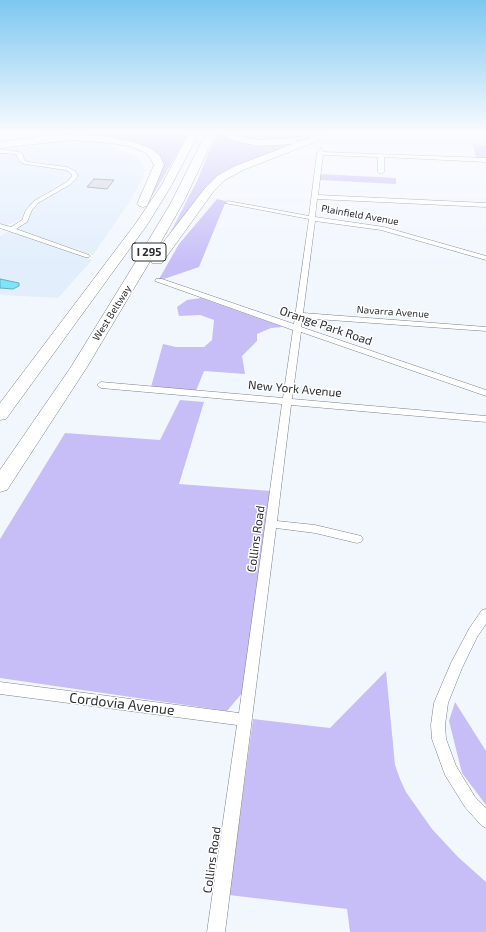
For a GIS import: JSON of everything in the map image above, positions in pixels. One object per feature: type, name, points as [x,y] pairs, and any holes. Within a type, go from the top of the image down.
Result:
[{"type":"highway","points":[[101,279],[144,202],[155,176]]},
{"type":"highway","name":"I 295","points":[[0,415],[136,232],[171,176]]},
{"type":"highway","name":"West Beltway","points":[[0,485],[79,367],[174,207],[189,176]]},
{"type":"highway","points":[[79,367],[108,335],[148,272],[213,185],[224,176]]},
{"type":"street","points":[[0,233],[6,228],[25,221],[26,216],[32,206],[41,198],[72,180],[73,176]]},
{"type":"street","name":"Collins Road","points":[[216,932],[318,176]]},
{"type":"street","points":[[315,197],[486,205]]},
{"type":"street","name":"Plainfield Avenue","points":[[228,203],[388,230],[486,258]]},
{"type":"street","points":[[6,228],[87,256]]},
{"type":"street","name":"Orange Park Road","points":[[159,281],[486,393]]},
{"type":"street","name":"Navarra Avenue","points":[[299,315],[486,329]]},
{"type":"street","name":"New York Avenue","points":[[101,385],[288,400],[486,419]]},
{"type":"street","points":[[271,524],[315,529],[357,539]]},
{"type":"street","points":[[486,614],[473,633],[456,667],[442,703],[438,725],[439,739],[450,770],[470,802],[486,820]]},
{"type":"street","name":"Cordovia Avenue","points":[[0,688],[244,720]]},
{"type":"shaded area","points":[[0,176],[71,176],[70,180],[44,194],[31,204],[22,217],[16,222],[7,225],[0,224]]},
{"type":"shaded area","points":[[77,176],[143,176],[128,204],[93,255],[17,230],[29,219],[31,212],[37,204],[74,182]]},
{"type":"shaded area","points":[[157,176],[164,176],[150,200],[147,200]]},
{"type":"shaded area","points":[[199,176],[218,176],[171,235],[169,235]]},
{"type":"shaded area","points":[[320,176],[396,178],[396,184],[320,180]]},
{"type":"shaded area","points":[[217,199],[226,201],[199,267],[161,280],[159,279],[179,244]]},
{"type":"shaded area","points":[[7,232],[12,232],[92,260],[58,298],[0,295],[0,236]]},
{"type":"shaded area","points":[[201,298],[283,327],[271,328],[257,334],[257,341],[242,356],[245,374],[204,371],[196,391],[151,387],[163,344],[176,347],[204,347],[212,340],[214,320],[200,315],[179,316],[177,307],[187,300]]},
{"type":"shaded area","points":[[180,400],[204,402],[179,484],[271,491],[243,692],[227,711],[0,678],[0,539],[65,433],[160,440]]},
{"type":"shaded area","points":[[386,671],[395,765],[400,779],[406,792],[432,829],[458,857],[486,882],[486,932],[350,932],[347,909],[229,895],[253,719],[330,728]]},
{"type":"shaded area","points":[[455,702],[486,751],[486,805],[462,773],[449,721]]},
{"type":"water","points":[[0,279],[19,283],[19,286],[13,289],[0,288]]},
{"type":"building","points":[[94,179],[114,180],[107,189],[87,187]]}]
